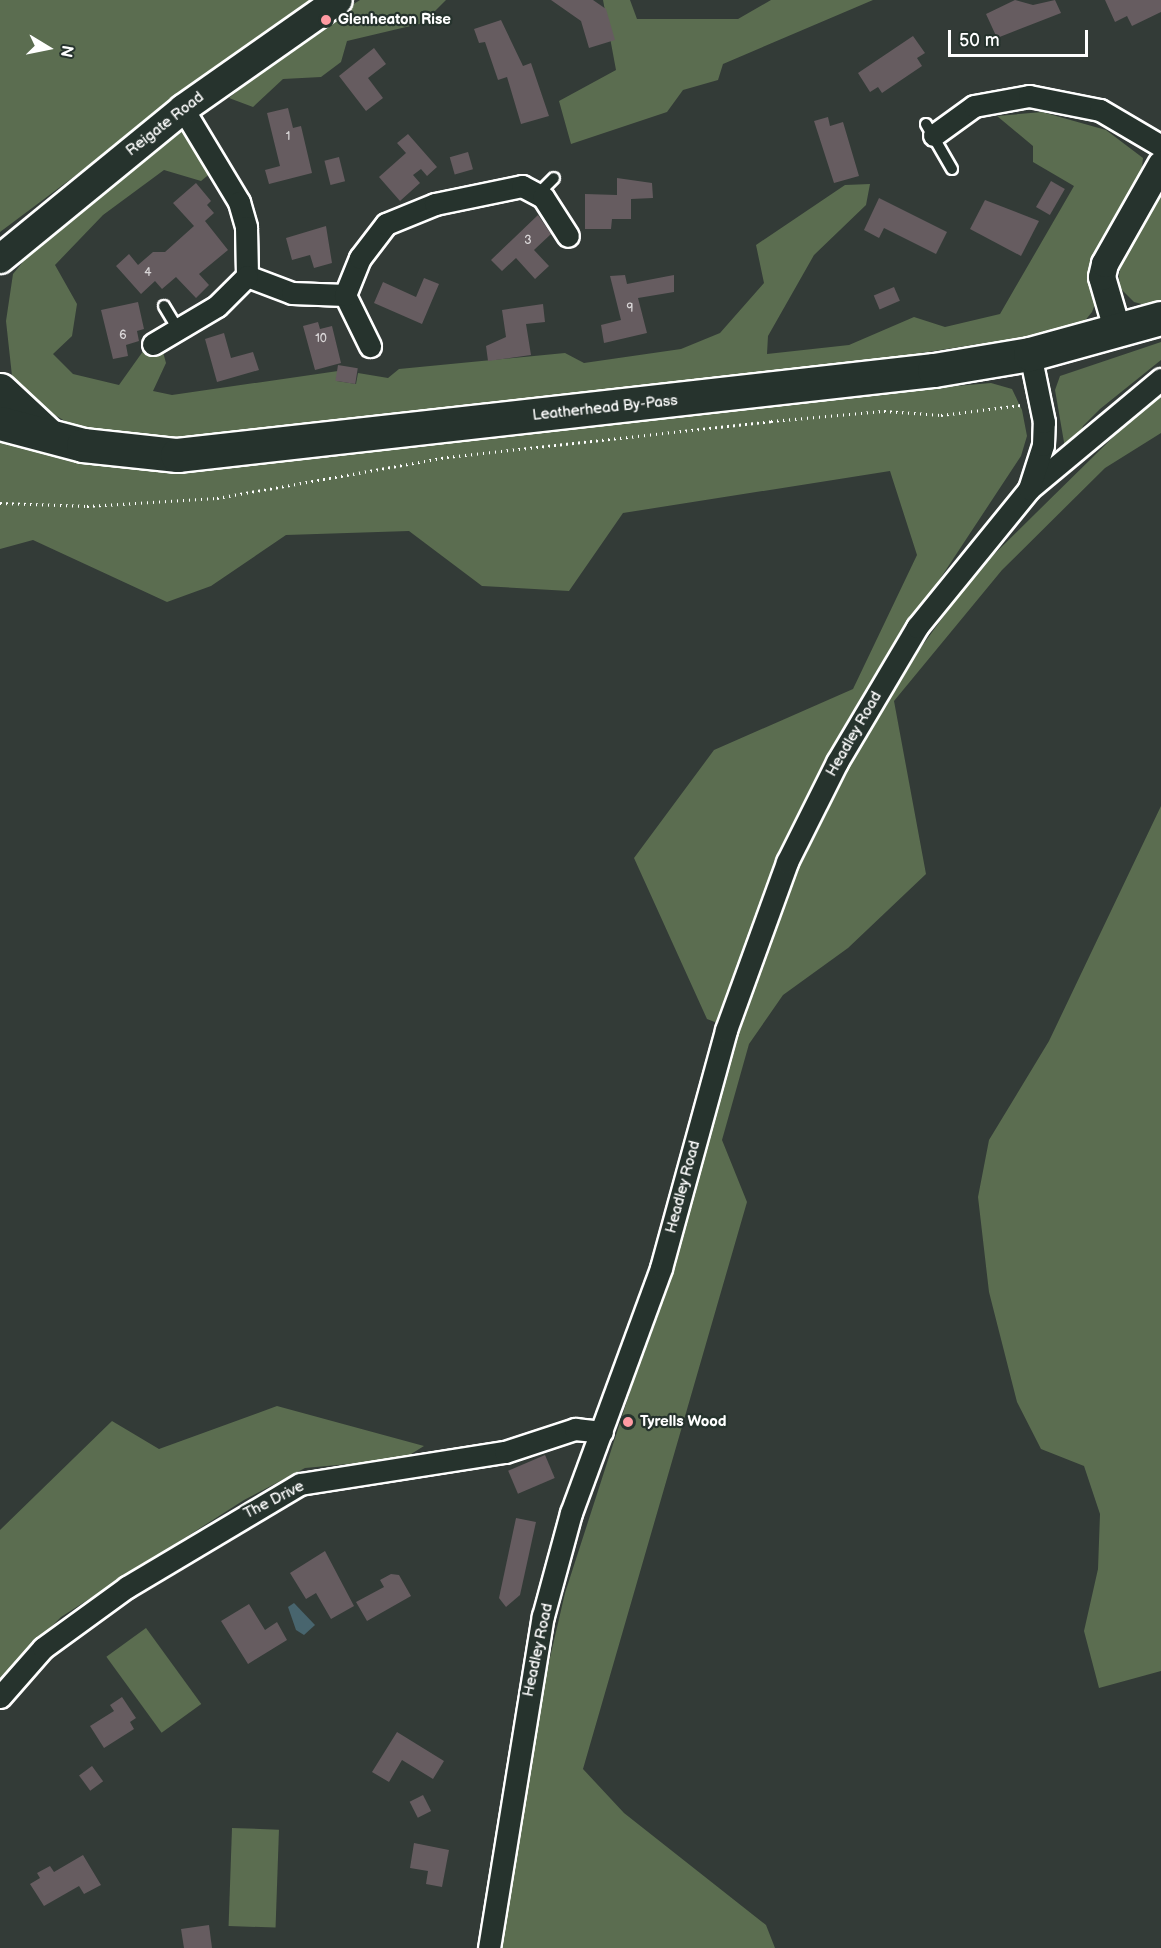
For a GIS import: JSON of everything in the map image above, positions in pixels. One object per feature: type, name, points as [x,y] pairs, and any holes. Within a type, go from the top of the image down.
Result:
[{"type":"highway","name":"Leatherhead By-Pass","points":[[0,423],[122,452],[177,455],[838,382],[1030,354],[1118,332],[1161,318]]},
{"type":"highway","points":[[0,390],[46,434]]},
{"type":"main road","name":"Reigate Road","points":[[0,259],[183,109],[338,0]]},
{"type":"street","points":[[930,129],[974,106],[1029,96],[1100,110],[1161,146]]},
{"type":"street","points":[[153,344],[217,306],[247,276],[246,226],[238,202],[183,109]]},
{"type":"street","points":[[1118,332],[1102,277],[1105,264],[1161,165]]},
{"type":"street","points":[[345,296],[367,248],[401,215],[511,186],[539,193],[568,236]]},
{"type":"street","points":[[247,276],[292,293],[345,296]]},
{"type":"street","points":[[345,296],[370,346]]},
{"type":"street","name":"Headley Road","points":[[1029,489],[1043,446],[1041,403],[1030,354]]},
{"type":"street","name":"Headley Road","points":[[489,1948],[543,1617],[571,1513],[661,1268],[726,1030],[787,862],[837,762],[917,627],[1029,489],[1161,379]]},
{"type":"street","name":"The Drive","points":[[0,1696],[43,1648],[127,1587],[300,1484],[505,1452],[574,1429],[602,1432]]},
{"type":"lane","points":[[930,129],[952,169]]},
{"type":"lane","points":[[539,193],[554,178]]},
{"type":"lane","points":[[164,306],[178,329]]},
{"type":"path","points":[[0,503],[87,506],[217,498],[447,457],[771,421],[884,411],[941,415],[1041,403]]},
{"type":"green space","points":[[0,0],[322,0],[207,77],[0,232]]},
{"type":"green space","points":[[360,0],[446,0],[423,23],[347,41],[341,62],[321,77],[283,79],[253,107],[229,98],[307,34]]},
{"type":"green space","points":[[603,0],[630,0],[637,19],[738,19],[771,0],[873,0],[723,64],[718,80],[683,90],[667,112],[571,144],[559,101],[616,70]]},
{"type":"green space","points":[[1042,112],[1106,130],[1143,158],[1140,186],[1092,312],[1079,328],[996,348],[979,344],[760,378],[185,444],[77,428],[34,403],[12,376],[6,321],[13,274],[52,226],[181,123],[212,172],[201,181],[164,170],[103,215],[55,265],[77,304],[72,336],[53,354],[73,374],[119,385],[146,347],[163,352],[166,363],[153,391],[172,395],[338,371],[337,381],[356,384],[358,373],[388,378],[399,369],[565,353],[584,363],[681,349],[720,333],[764,283],[756,245],[845,185],[870,184],[866,205],[814,255],[768,336],[767,354],[849,345],[914,317],[945,327],[1000,314],[1074,186],[1033,162],[1033,146],[997,116]]},
{"type":"green space","points":[[1161,181],[1161,303],[1149,306],[1134,302],[1120,288],[1119,276],[1123,248]]},
{"type":"green space","points":[[1161,342],[1161,360],[1100,409],[1083,426],[1078,442],[1065,448],[1055,390],[1060,376]]},
{"type":"green space","points":[[991,383],[1012,389],[1022,410],[1027,436],[1021,456],[868,688],[885,697],[975,573],[1161,390],[1161,433],[1105,468],[1002,570],[894,701],[926,874],[848,948],[783,995],[749,1044],[722,1140],[747,1202],[583,1769],[624,1813],[766,1925],[775,1948],[497,1948],[525,1765],[565,1593],[670,1268],[738,1031],[707,1019],[634,858],[714,750],[853,689],[917,555],[890,471],[623,513],[569,591],[482,586],[409,531],[286,535],[211,586],[167,602],[33,540],[0,549],[0,437],[92,461]]},
{"type":"green space","points":[[1161,806],[1161,1671],[1099,1688],[1084,1631],[1098,1569],[1100,1514],[1084,1466],[1041,1449],[1017,1402],[989,1292],[978,1197],[989,1140],[1049,1041]]},
{"type":"green space","points":[[277,1406],[424,1446],[403,1459],[305,1468],[244,1500],[61,1617],[0,1679],[0,1530],[112,1421],[159,1449]]},
{"type":"green space","points":[[146,1628],[201,1704],[162,1733],[106,1657]]},
{"type":"green space","points":[[232,1828],[279,1830],[276,1928],[229,1926]]},
{"type":"water","points":[[294,1603],[315,1625],[304,1635],[296,1630],[288,1607]]},
{"type":"building","points":[[551,0],[593,0],[606,9],[615,40],[589,48],[581,21]]},
{"type":"building","points":[[1015,0],[1033,5],[1055,0],[1061,13],[997,38],[986,14]]},
{"type":"building","points":[[1105,0],[1161,0],[1161,12],[1132,26],[1127,16],[1115,22]]},
{"type":"building","points":[[501,20],[523,66],[531,63],[549,116],[521,124],[507,77],[498,80],[485,42],[479,43],[474,29]]},
{"type":"building","points":[[913,36],[925,53],[917,58],[922,66],[882,93],[878,87],[870,92],[858,73]]},
{"type":"building","points":[[374,48],[386,64],[368,78],[383,98],[366,111],[339,76]]},
{"type":"building","points":[[288,108],[293,128],[301,126],[312,173],[269,184],[265,170],[280,166],[267,113]]},
{"type":"building","points":[[828,117],[830,126],[843,122],[859,176],[834,183],[814,121]]},
{"type":"building","points":[[408,134],[437,167],[427,176],[421,169],[413,175],[420,183],[400,201],[379,177],[406,153],[397,143]]},
{"type":"building","points":[[468,152],[473,169],[455,175],[450,157]]},
{"type":"building","points":[[339,157],[345,181],[330,185],[324,161]]},
{"type":"building","points":[[617,178],[652,183],[653,198],[631,199],[631,219],[612,219],[611,229],[585,229],[585,194],[617,195]]},
{"type":"building","points":[[1051,181],[1065,189],[1050,215],[1036,207]]},
{"type":"building","points":[[196,183],[211,201],[207,205],[214,213],[205,221],[228,250],[199,274],[209,285],[196,298],[176,277],[162,289],[155,281],[141,294],[116,266],[129,254],[138,265],[153,252],[165,252],[194,226],[173,203]]},
{"type":"building","points":[[879,198],[947,232],[936,254],[884,228],[879,238],[864,230]]},
{"type":"building","points":[[985,200],[1039,221],[1021,256],[970,229]]},
{"type":"building","points":[[538,215],[551,234],[534,250],[549,266],[535,279],[516,258],[502,271],[491,260]]},
{"type":"building","points":[[326,226],[332,263],[314,268],[310,255],[292,260],[286,238]]},
{"type":"building","points":[[625,275],[627,284],[674,275],[674,292],[638,298],[647,333],[604,343],[601,325],[621,320],[610,276]]},
{"type":"building","points":[[424,278],[439,284],[422,324],[374,303],[383,282],[416,297]]},
{"type":"building","points":[[894,287],[900,301],[880,309],[874,296]]},
{"type":"building","points":[[138,302],[144,329],[137,331],[139,341],[126,345],[128,356],[113,359],[101,310]]},
{"type":"building","points":[[543,304],[545,322],[526,324],[531,355],[488,361],[486,346],[506,337],[502,310]]},
{"type":"building","points":[[318,322],[320,329],[332,326],[341,363],[315,370],[303,326]]},
{"type":"building","points":[[224,333],[231,358],[253,352],[259,370],[217,382],[205,339]]},
{"type":"building","points":[[338,365],[358,368],[355,384],[335,381]]},
{"type":"building","points":[[545,1455],[555,1478],[518,1494],[508,1471]]},
{"type":"building","points":[[516,1518],[536,1522],[520,1595],[506,1607],[499,1598]]},
{"type":"building","points":[[325,1551],[354,1606],[331,1619],[316,1593],[306,1599],[290,1573]]},
{"type":"building","points":[[391,1574],[399,1575],[411,1596],[367,1621],[356,1602],[384,1587],[380,1580]]},
{"type":"building","points":[[249,1604],[265,1630],[277,1622],[287,1640],[248,1664],[221,1621]]},
{"type":"building","points":[[122,1697],[136,1718],[130,1722],[134,1729],[104,1748],[90,1726],[114,1711],[110,1705]]},
{"type":"building","points":[[397,1732],[444,1761],[433,1779],[402,1760],[389,1782],[372,1772]]},
{"type":"building","points":[[92,1766],[103,1781],[90,1791],[79,1775]]},
{"type":"building","points":[[423,1795],[431,1811],[418,1818],[410,1802]]},
{"type":"building","points":[[414,1843],[449,1850],[442,1887],[426,1884],[428,1871],[410,1868]]},
{"type":"building","points":[[83,1855],[101,1885],[84,1894],[79,1886],[44,1906],[30,1884],[40,1878],[37,1873],[50,1866],[54,1872]]},
{"type":"building","points":[[209,1925],[212,1948],[184,1948],[181,1929]]},
{"type":"place","name":"Glenheaton Rise","points":[[326,20]]},
{"type":"place","name":"Tyrells Wood","points":[[628,1422]]}]
